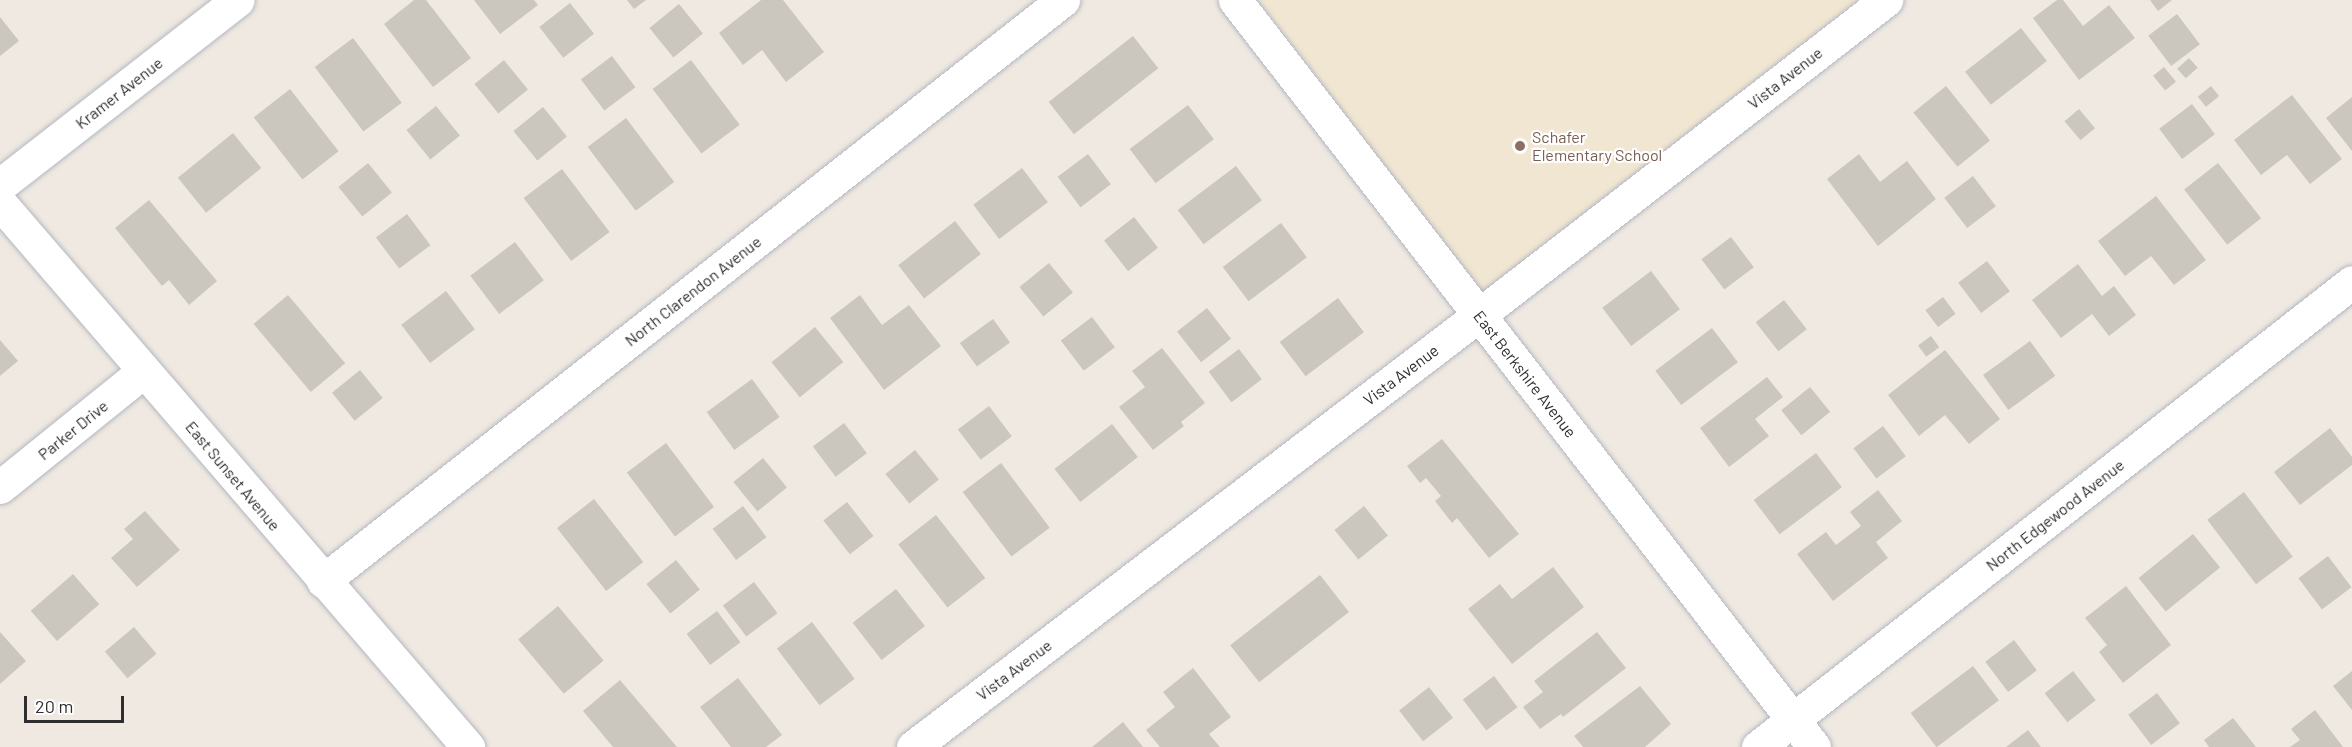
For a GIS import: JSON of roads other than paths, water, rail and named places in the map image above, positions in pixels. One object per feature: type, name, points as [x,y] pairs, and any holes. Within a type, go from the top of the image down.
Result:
[{"type":"street","name":"Kramer Avenue","points":[[0,185],[238,0]]},
{"type":"street","name":"North Clarendon Avenue","points":[[323,581],[1063,0]]},
{"type":"street","name":"East Berkshire Avenue","points":[[1235,0],[1814,747]]},
{"type":"street","name":"Vista Avenue","points":[[913,747],[1479,315],[1886,0]]},
{"type":"street","name":"East Sunset Avenue","points":[[0,203],[468,747]]},
{"type":"street","name":"North Edgewood Avenue","points":[[1758,747],[2352,282]]},
{"type":"street","name":"Parker Drive","points":[[0,487],[144,371]]},
{"type":"place","name":"Schafer Elementary School","points":[[1520,146]]}]
